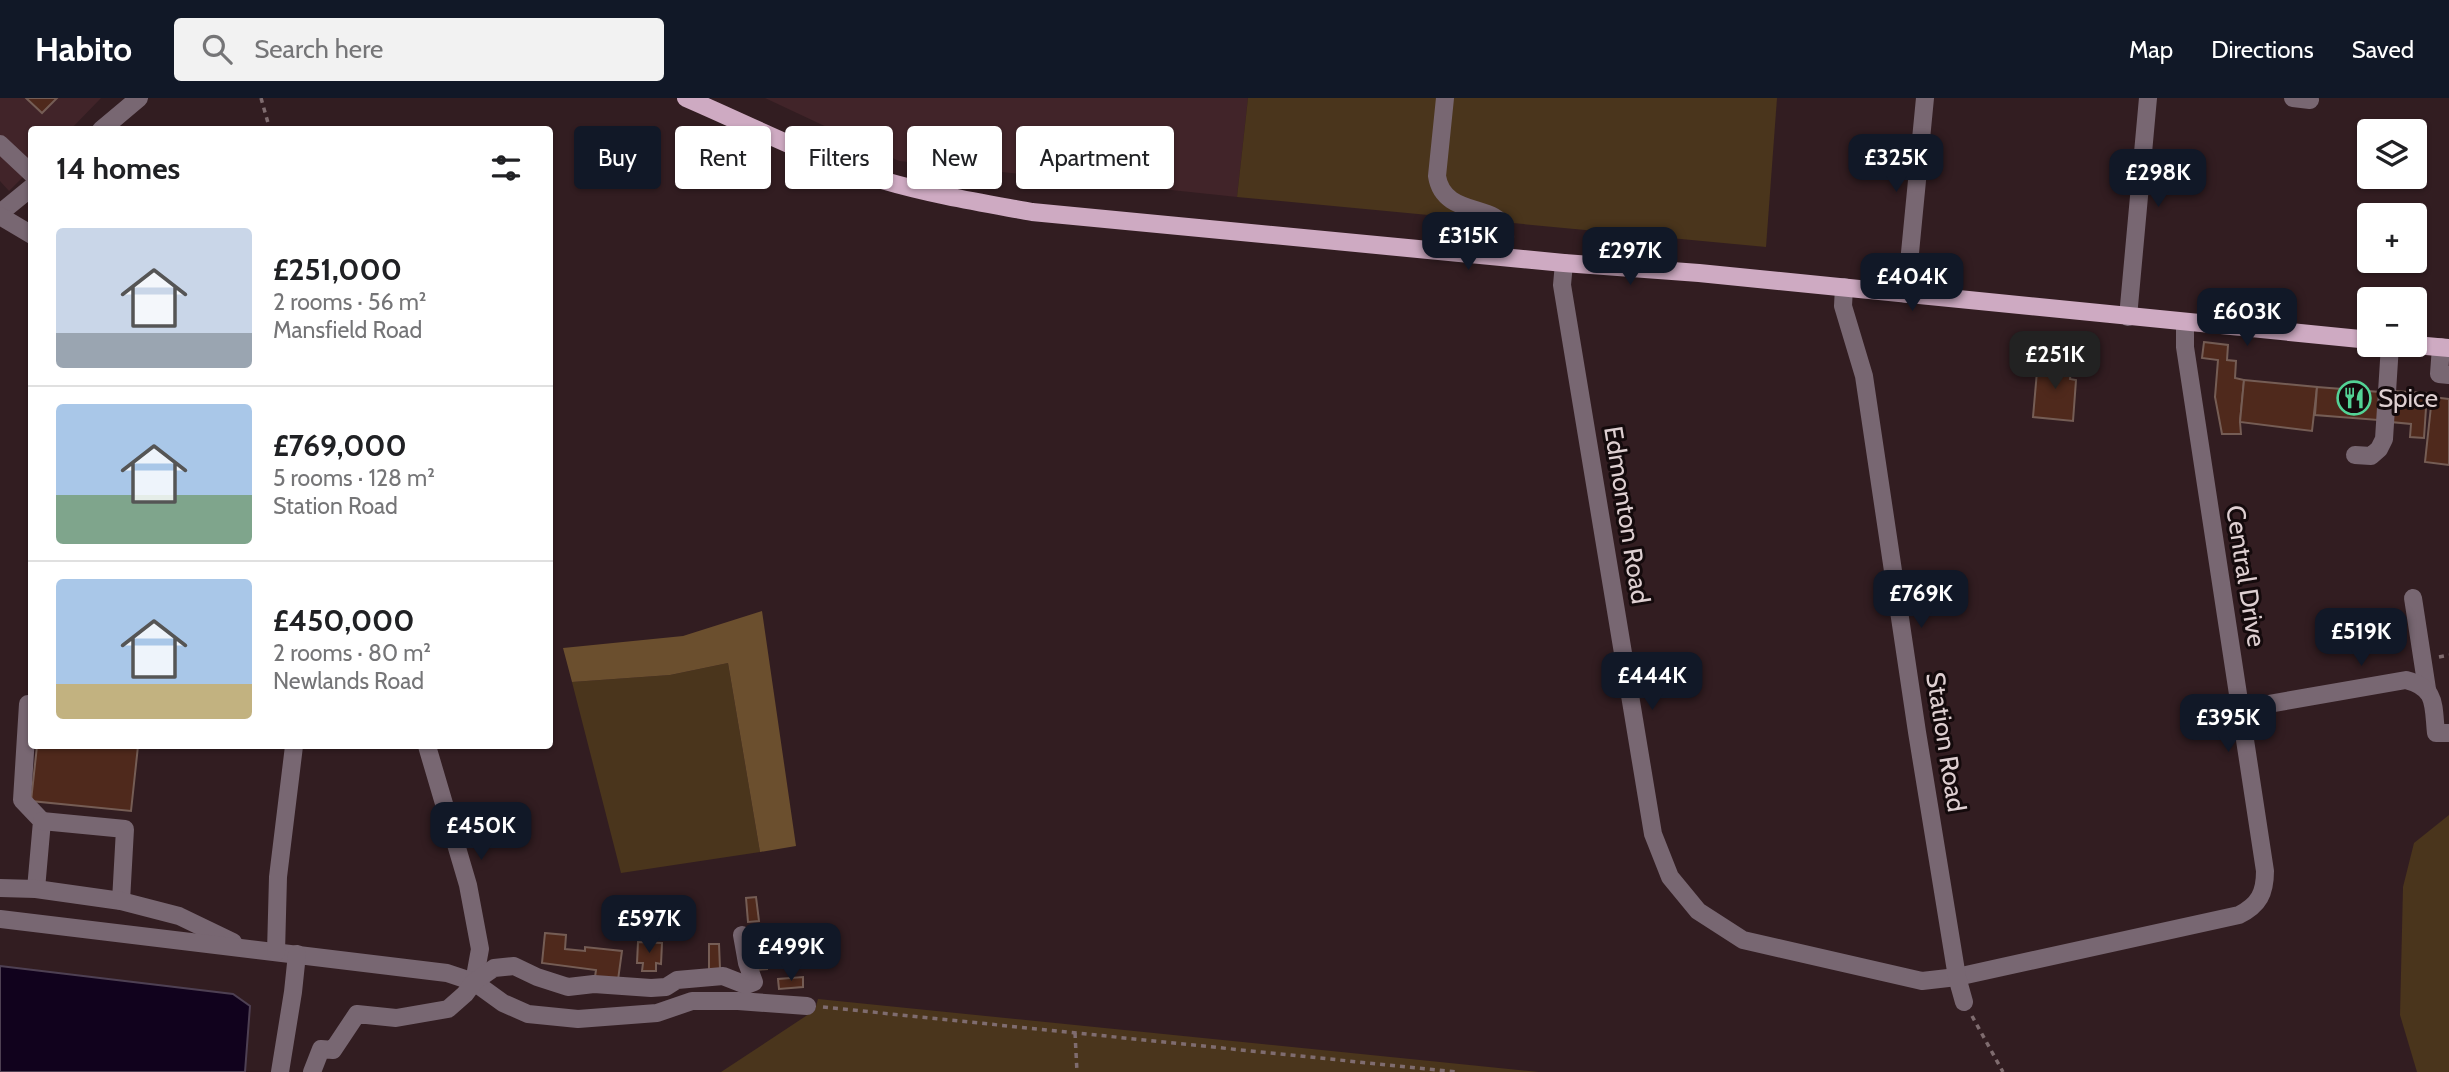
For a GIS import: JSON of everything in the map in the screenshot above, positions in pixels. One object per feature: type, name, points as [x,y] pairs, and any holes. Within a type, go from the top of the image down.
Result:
[{"type":"main road","points":[[686,98],[871,176],[948,197],[1032,212],[1699,273],[2357,339]]},
{"type":"main road","points":[[2427,346],[2445,348]]},
{"type":"street","points":[[106,126],[139,98]]},
{"type":"street","points":[[1445,98],[1437,176],[1439,187],[1444,195],[1459,204],[1499,220],[1504,226],[1503,256]]},
{"type":"street","points":[[1906,293],[1925,98]]},
{"type":"street","points":[[2128,317],[2148,98]]},
{"type":"street","points":[[0,144],[28,170]]},
{"type":"street","points":[[28,190],[0,214],[28,232]]},
{"type":"street","name":"Edmonton Road","points":[[1564,262],[1562,285],[1653,834],[1670,877],[1698,911],[1743,940],[1922,981],[1957,977]]},
{"type":"street","name":"Station Road","points":[[1844,287],[1843,306],[1864,376],[1917,732],[1957,977],[1964,1002]]},
{"type":"street","name":"Central Drive","points":[[1957,977],[2239,915],[2251,909],[2261,898],[2265,885],[2265,870],[2185,347],[2185,322]]},
{"type":"street","points":[[2445,348],[2439,374],[2449,375]]},
{"type":"street","points":[[2355,455],[2371,456],[2379,449],[2384,439],[2389,357]]},
{"type":"street","points":[[2413,598],[2427,689],[2432,698],[2435,734]]},
{"type":"street","points":[[2240,709],[2406,680],[2427,689]]},
{"type":"street","points":[[28,718],[22,800],[42,821],[125,830],[121,901]]},
{"type":"street","points":[[276,952],[278,877],[294,749]]},
{"type":"street","points":[[428,749],[468,885],[480,949],[474,982]]},
{"type":"street","points":[[36,890],[42,821]]},
{"type":"street","points":[[0,888],[121,901],[179,916],[245,948]]},
{"type":"street","points":[[0,919],[447,973],[474,982],[503,1003],[528,1014],[578,1019],[657,1013],[692,1001],[738,1000],[807,1006]]},
{"type":"street","points":[[312,1072],[321,1049],[333,1050],[357,1014],[396,1018],[447,1009],[465,994],[474,982],[494,968],[514,965],[537,977],[568,987],[594,984],[666,987],[677,980],[723,976],[746,985],[754,982],[742,935]]},
{"type":"street","points":[[280,1072],[297,954]]},
{"type":"path","points":[[261,98],[269,126]]},
{"type":"path","points":[[1964,1002],[2003,1072]]},
{"type":"path","points":[[807,1006],[1456,1072]]},
{"type":"path","points":[[1074,1033],[1077,1072]]},
{"type":"shaded area","points":[[0,98],[101,98],[74,126],[28,126],[28,172],[9,191],[0,181]]},
{"type":"shaded area","points":[[765,98],[1248,98],[1237,197],[1162,189],[1174,189],[1174,126],[1016,126],[1016,173],[1002,172],[1002,126],[907,126],[907,162],[893,158],[893,126],[825,126]]},
{"type":"shaded area","points":[[1248,98],[1777,98],[1766,247],[1237,197]]},
{"type":"shaded area","points":[[762,611],[796,846],[760,852],[728,663],[670,675],[572,682],[563,648],[683,636]]},
{"type":"shaded area","points":[[728,663],[760,852],[621,873],[572,682],[670,675]]},
{"type":"shaded area","points":[[2449,815],[2449,1072],[2417,1072],[2400,1015],[2403,887],[2414,843]]},
{"type":"shaded area","points":[[0,966],[233,994],[250,1006],[245,1072],[0,1072]]},
{"type":"shaded area","points":[[818,999],[1539,1072],[721,1072],[815,1010]]},
{"type":"building","points":[[26,98],[57,98],[42,113]]},
{"type":"building","points":[[2204,342],[2228,345],[2227,360],[2236,361],[2235,378],[2244,380],[2241,434],[2222,434],[2215,397],[2218,360],[2202,358]]},
{"type":"building","points":[[2038,360],[2072,363],[2070,379],[2076,380],[2073,421],[2033,417]]},
{"type":"building","points":[[2244,380],[2317,387],[2312,431],[2240,422]]},
{"type":"building","points":[[2317,387],[2380,392],[2378,420],[2315,415]]},
{"type":"building","points":[[2393,391],[2427,393],[2424,438],[2410,437],[2411,424],[2391,422]]},
{"type":"building","points":[[2432,397],[2449,399],[2449,465],[2425,462]]},
{"type":"building","points":[[37,749],[138,749],[131,811],[31,801]]},
{"type":"building","points":[[756,897],[759,921],[748,922],[746,898]]},
{"type":"building","points":[[545,933],[566,935],[565,949],[585,951],[585,947],[622,951],[618,980],[595,977],[596,970],[542,963]]},
{"type":"building","points":[[638,942],[662,943],[661,964],[656,963],[656,971],[642,971],[643,963],[637,963]]},
{"type":"building","points":[[709,944],[719,944],[720,969],[709,969]]},
{"type":"building","points":[[765,945],[767,969],[758,970],[755,946]]},
{"type":"building","points":[[803,977],[803,987],[779,989],[778,979]]},
{"type":"place","name":"Spice","points":[[2354,398]]}]
